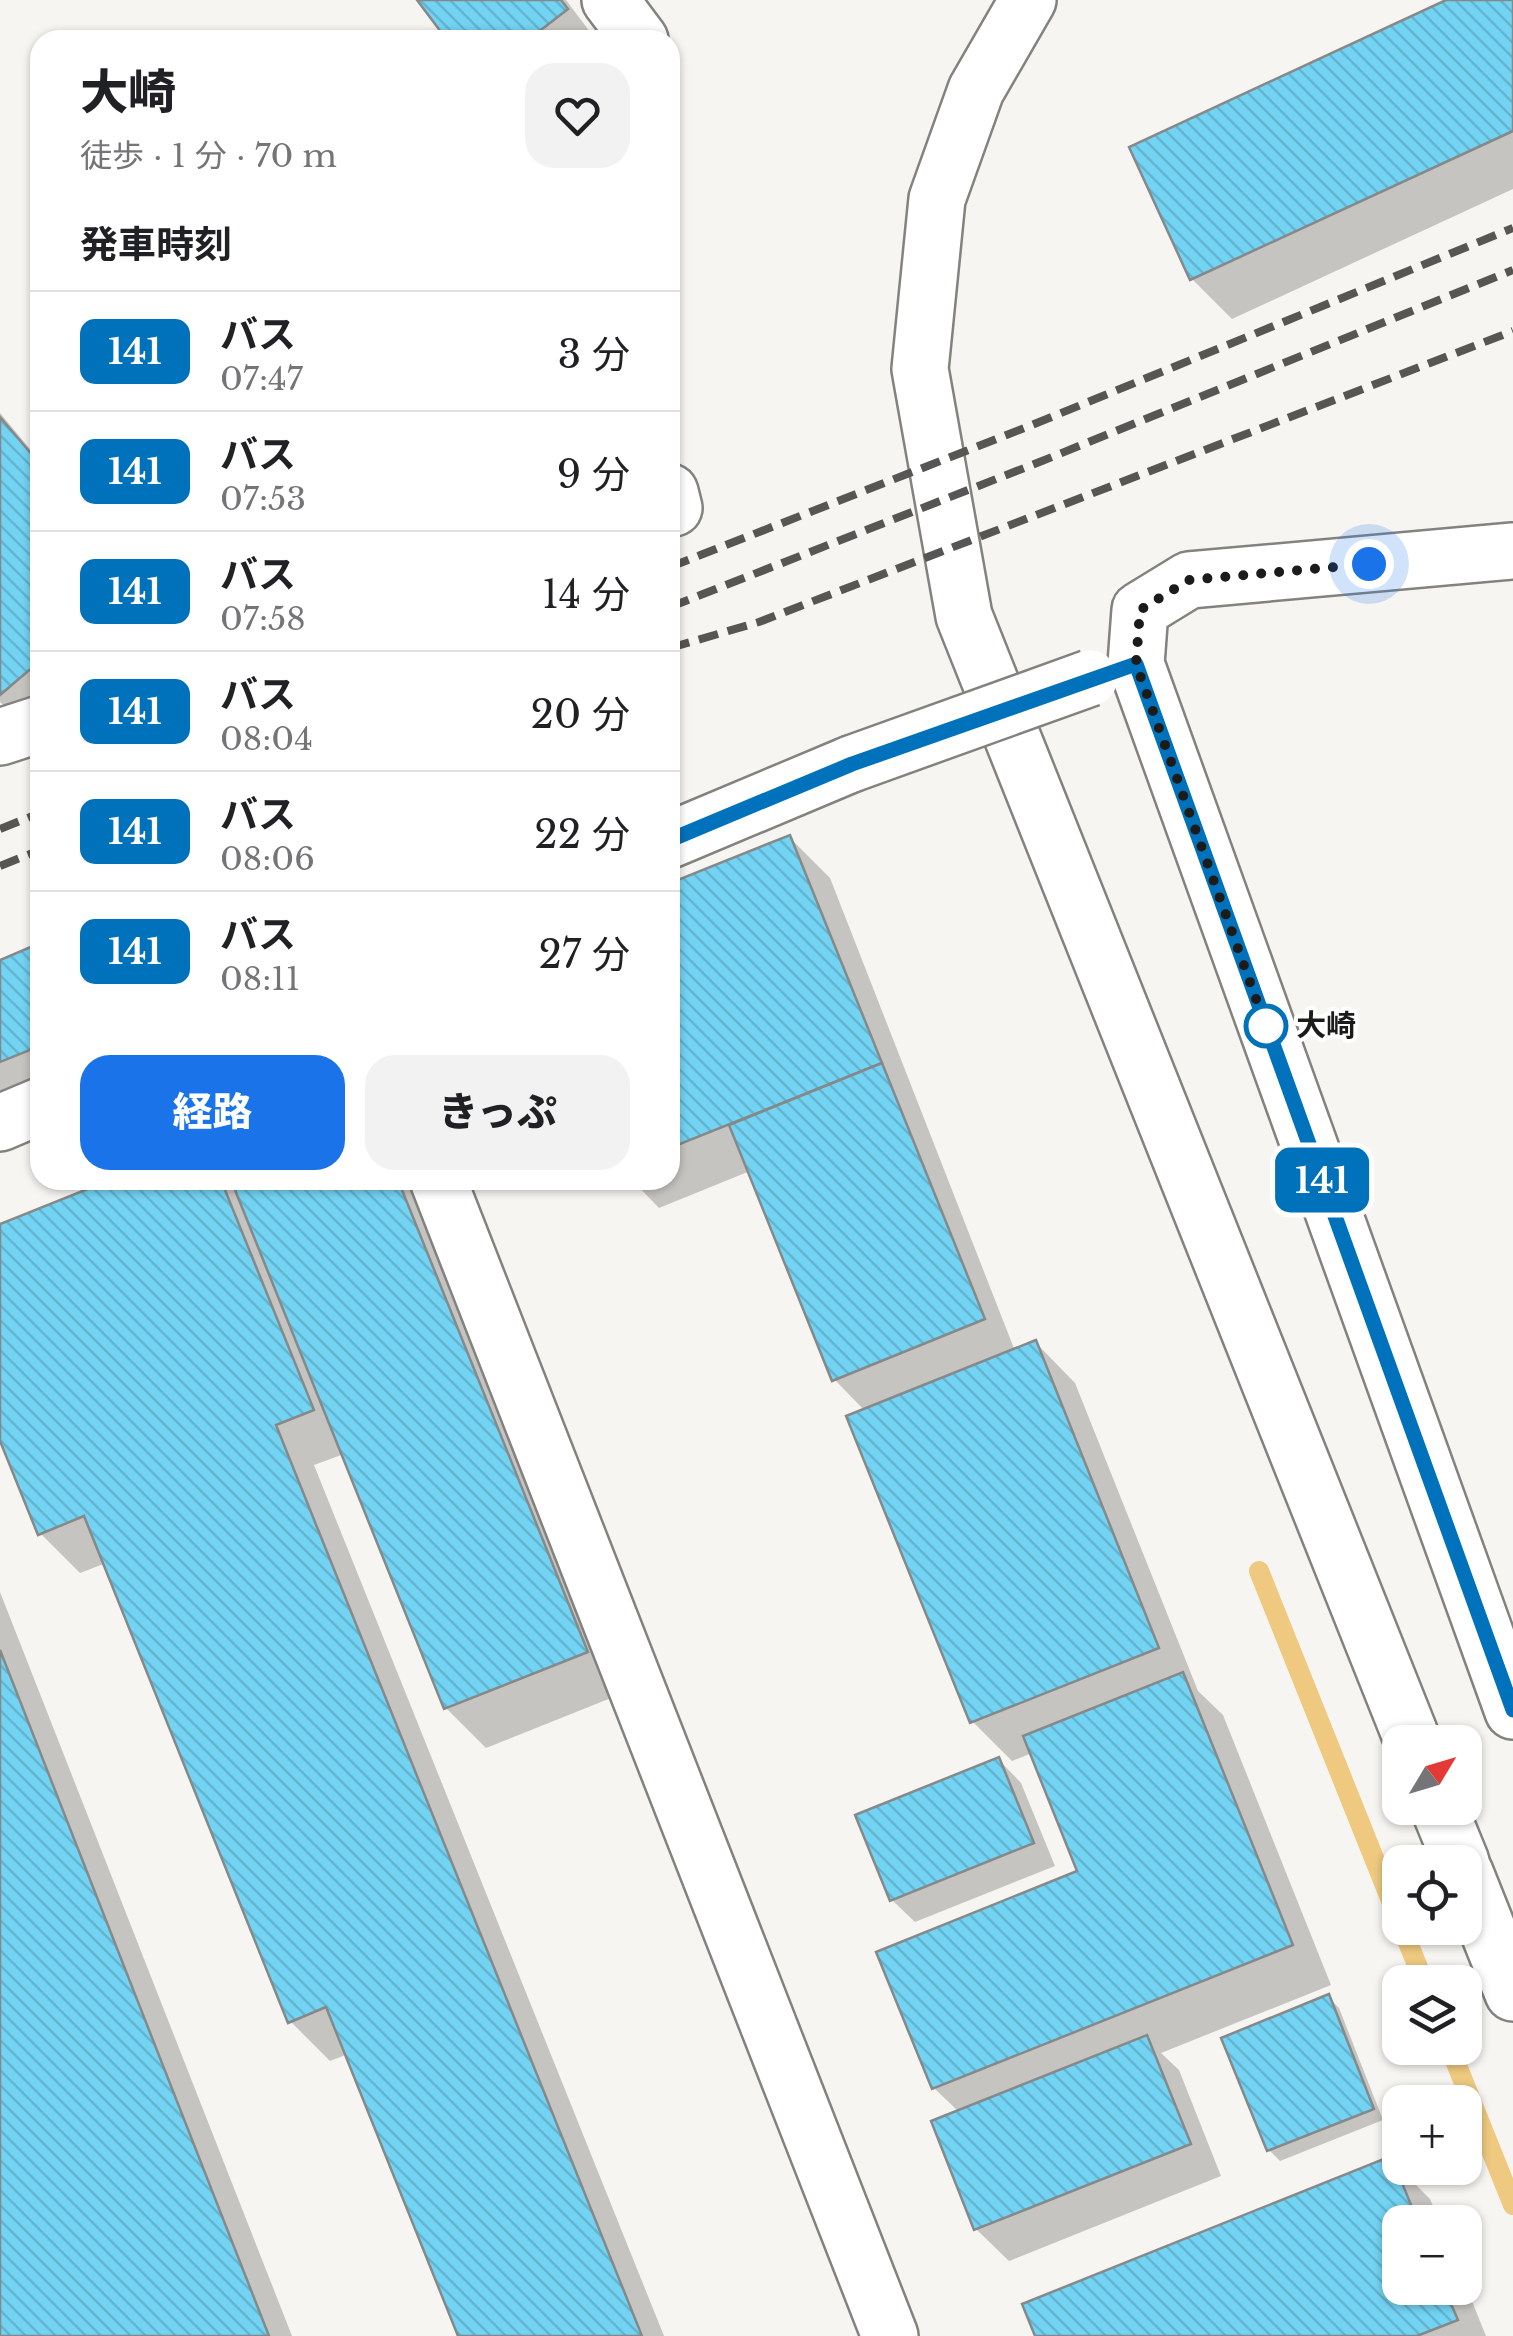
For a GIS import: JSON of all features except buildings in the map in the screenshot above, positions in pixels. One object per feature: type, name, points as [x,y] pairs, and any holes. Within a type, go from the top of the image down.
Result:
[{"type":"street","points":[[610,0],[632,30]]},
{"type":"street","points":[[1028,0],[976,90],[938,199],[920,369],[964,616],[1406,1725]]},
{"type":"street","points":[[1513,551],[1189,580],[1140,610],[1113,671],[1513,1710]]},
{"type":"street","points":[[680,836],[852,764],[1113,671]]},
{"type":"street","points":[[0,738],[30,728]]},
{"type":"street","points":[[0,1123],[30,1110]]},
{"type":"street","points":[[442,1190],[890,2336]]},
{"type":"street","points":[[1482,1915],[1513,1993]]},
{"type":"waterway","points":[[1259,1571],[1382,1878]]},
{"type":"waterway","points":[[1409,1945],[1417,1965]]},
{"type":"waterway","points":[[1457,2065],[1513,2205]]},
{"type":"railway","points":[[680,563],[1027,427],[1513,228]]},
{"type":"railway","points":[[680,603],[1513,270]]},
{"type":"railway","points":[[680,645],[759,622],[1513,331]]},
{"type":"railway","points":[[0,829],[30,817]]},
{"type":"railway","points":[[0,866],[30,854]]},
{"type":"bus line","name":"141","points":[[680,836],[852,764],[1136,664],[1513,1710]]},
{"type":"place","name":"大崎","points":[[1266,1026]]},
{"type":"route","points":[[1266,1026],[1270,1038],[1136,664],[1140,610],[1189,580],[1369,564]]}]
